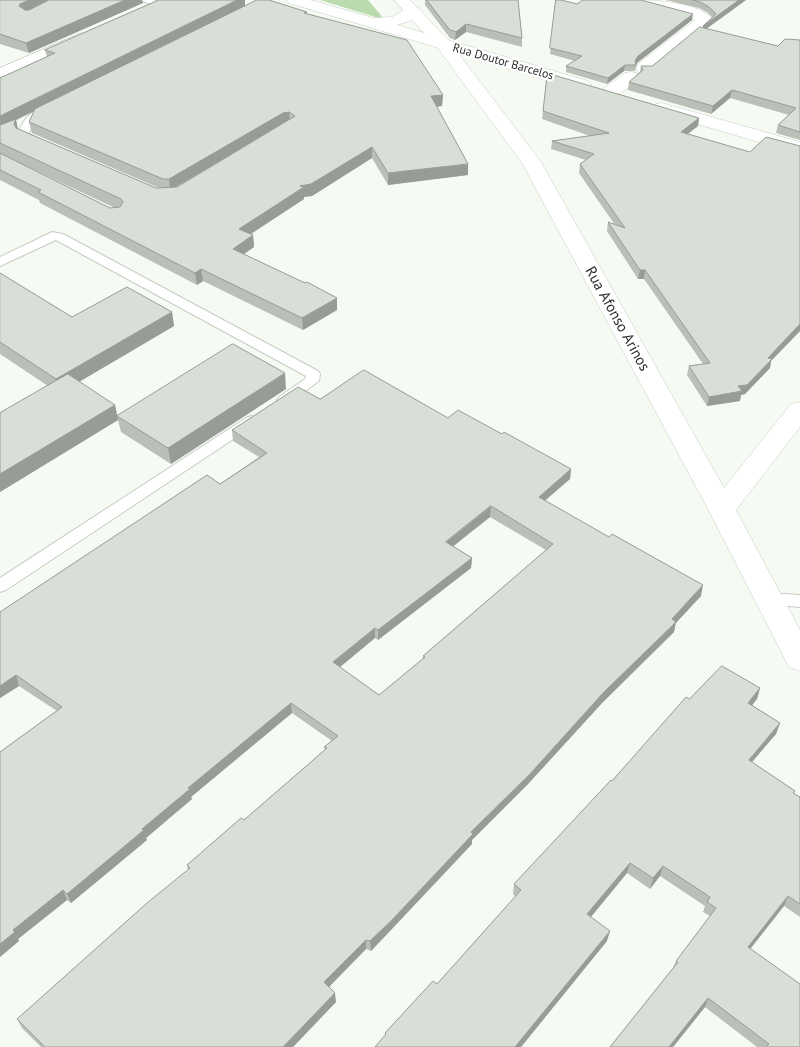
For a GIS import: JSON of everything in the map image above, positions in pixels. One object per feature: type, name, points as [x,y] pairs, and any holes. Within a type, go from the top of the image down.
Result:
[{"type":"street","name":"Rua Doutor Barcelos","points":[[294,0],[628,99]]},
{"type":"street","points":[[609,94],[705,20],[696,14],[663,2],[642,0]]},
{"type":"street","points":[[370,23],[394,23],[405,18],[408,5]]},
{"type":"street","name":"Rua Afonso Arinos","points":[[408,5],[443,44],[531,162],[722,509],[800,659]]},
{"type":"street","points":[[5,68],[96,32]]},
{"type":"street","points":[[648,104],[800,148]]},
{"type":"street","points":[[722,509],[800,410]]},
{"type":"lane","points":[[12,126],[66,100]]},
{"type":"lane","points":[[31,117],[23,134],[49,146]]},
{"type":"lane","points":[[0,262],[52,236],[59,237],[313,374],[312,381],[0,586]]},
{"type":"lane","points":[[769,599],[800,601]]},
{"type":"green space","points":[[320,0],[368,0],[385,20]]},
{"type":"building","points":[[0,0],[29,0],[19,6],[29,10],[49,0],[125,0],[26,43],[0,34]]},
{"type":"building","points":[[159,0],[237,0],[0,116],[0,78],[55,53],[45,50]]},
{"type":"building","points":[[257,0],[269,0],[307,12],[304,13],[407,40],[443,95],[431,96],[468,164],[388,173],[372,147],[311,184],[300,186],[304,187],[239,229],[253,235],[233,249],[305,283],[307,282],[337,298],[302,318],[201,269],[195,273],[38,192],[41,190],[0,170],[0,153],[110,208],[120,207],[123,202],[121,199],[0,143],[0,125],[16,119],[14,123],[16,128],[156,188],[177,187],[295,116],[289,112],[283,113],[169,179],[163,179],[29,122],[35,109]]},
{"type":"building","points":[[427,0],[518,0],[522,38],[466,24],[456,32],[450,30]]},
{"type":"building","points":[[556,0],[577,4],[583,0],[641,0],[693,14],[638,56],[635,61],[636,65],[625,65],[608,78],[566,66],[582,56],[550,48]]},
{"type":"building","points":[[693,0],[739,0],[703,26],[716,14],[709,7]]},
{"type":"building","points":[[700,27],[778,46],[785,39],[800,40],[800,132],[778,125],[796,108],[732,90],[713,106],[629,82],[643,70],[641,66],[652,66]]},
{"type":"building","points":[[550,74],[699,118],[681,132],[750,152],[766,137],[800,146],[800,324],[768,358],[772,359],[747,385],[738,386],[742,391],[709,397],[689,366],[710,363],[645,270],[640,270],[608,222],[625,228],[580,164],[594,154],[552,141],[609,133],[543,111],[547,76]]},
{"type":"building","points":[[0,273],[72,317],[127,287],[172,312],[56,379],[0,342]]},
{"type":"building","points":[[233,344],[285,373],[168,448],[117,416]]},
{"type":"building","points":[[364,370],[448,418],[458,410],[502,434],[504,432],[571,469],[539,497],[609,537],[612,534],[703,585],[672,619],[676,622],[604,692],[530,774],[471,832],[473,834],[392,920],[370,941],[366,940],[324,982],[335,993],[283,1047],[45,1047],[17,1019],[147,903],[190,868],[187,865],[241,818],[244,820],[327,748],[324,747],[338,736],[291,703],[188,788],[190,789],[142,829],[144,830],[67,894],[63,890],[13,930],[15,932],[0,944],[0,752],[62,707],[16,675],[0,686],[0,612],[207,475],[220,484],[267,453],[232,430],[298,387],[320,399]],"holes":[[[491,506],[553,544],[379,695],[333,662],[375,628],[378,630],[472,558],[446,542]]]},
{"type":"building","points":[[68,374],[115,405],[0,474],[0,413]]},
{"type":"building","points":[[722,666],[760,688],[748,703],[780,723],[749,760],[795,791],[793,793],[800,797],[800,904],[788,896],[748,947],[800,984],[800,1047],[766,1047],[769,1044],[708,998],[669,1047],[610,1047],[678,962],[676,961],[716,908],[707,902],[710,897],[663,866],[653,878],[630,863],[587,914],[610,931],[515,1047],[375,1047],[385,1033],[433,981],[437,984],[521,890],[514,884],[612,781],[686,697],[689,699]]}]
